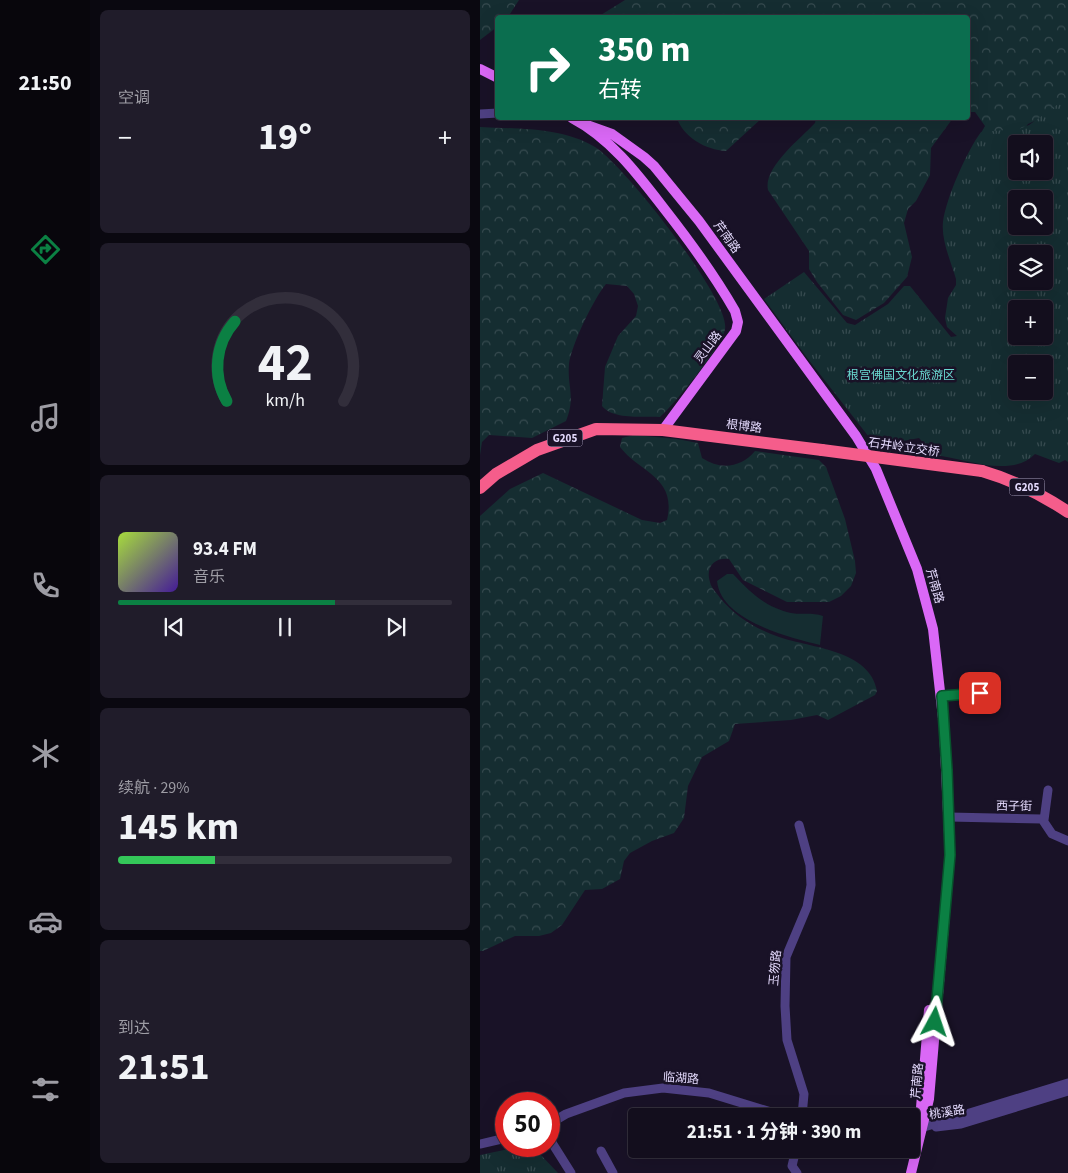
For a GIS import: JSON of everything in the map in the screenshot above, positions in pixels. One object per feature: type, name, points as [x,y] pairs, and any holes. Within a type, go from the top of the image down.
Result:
[{"type":"highway","name":"G205","points":[[480,488],[496,474],[523,457],[587,431],[618,428],[663,430]]},
{"type":"highway","name":"根博路","points":[[663,430],[822,450]]},
{"type":"highway","name":"石井岭立交桥","points":[[822,450],[982,471],[1026,487],[1068,512]]},
{"type":"main road","points":[[480,69],[495,76]]},
{"type":"main road","points":[[576,120],[584,124]]},
{"type":"main road","name":"灵山路","points":[[584,124],[616,150],[640,177],[691,243],[726,295],[738,322],[736,331],[730,340],[663,430]]},
{"type":"main road","name":"芹南路","points":[[584,124],[612,134],[644,157],[654,166],[699,220],[856,436],[882,483],[917,569],[932,629],[942,696],[950,855],[929,1099],[920,1117]]},
{"type":"main road","name":"芹南路","points":[[911,1173],[912,1158]]},
{"type":"street","points":[[480,114],[495,113]]},
{"type":"street","points":[[942,696],[980,693]]},
{"type":"street","points":[[1044,820],[1048,790]]},
{"type":"street","name":"西子街","points":[[949,817],[1044,820],[1052,834],[1068,841]]},
{"type":"street","name":"玉笏路","points":[[799,825],[810,865],[811,885],[807,907],[786,957],[785,1006],[787,1040],[804,1094],[803,1108]]},
{"type":"street","name":"桃溪路","points":[[920,1127],[1068,1083]]},
{"type":"street","name":"临湖路","points":[[560,1118],[624,1093],[663,1088],[709,1093],[758,1108]]},
{"type":"street","name":"桃溪路","points":[[920,1128],[961,1124],[1068,1091]]},
{"type":"street","points":[[480,1144],[495,1141]]},
{"type":"street","points":[[602,1151],[613,1173]]},
{"type":"street","points":[[560,1156],[571,1173]]},
{"type":"street","points":[[794,1158],[792,1166],[796,1173]]},
{"type":"green space","points":[[480,0],[519,0],[509,15],[495,15],[495,29],[480,40]]},
{"type":"green space","points":[[625,0],[1068,0],[1068,106],[1028,124],[1022,132],[1067,109],[1053,149],[1053,135],[1008,135],[1008,180],[1010,180],[957,287],[974,145],[985,126],[975,112],[970,112],[970,15],[601,15]]},
{"type":"green space","name":"根宫佛国文化旅游区","points":[[1068,97],[1068,462],[1065,460],[1059,463],[1035,454],[1025,461],[1013,465],[987,465],[934,455],[919,438],[903,441],[889,453],[881,442],[876,446],[764,299],[804,272],[847,323],[855,325],[888,304],[904,286],[910,286],[951,337],[957,336],[947,327],[945,318],[948,298],[956,285],[943,229],[948,200],[964,162],[981,132],[1019,129],[1029,125]]},
{"type":"green space","points":[[678,120],[760,120],[726,151],[703,145],[690,137]]},
{"type":"green space","points":[[816,120],[952,120],[931,148],[930,175],[916,201],[908,209],[904,223],[912,257],[907,277],[884,303],[856,320],[843,315],[817,282],[809,269],[809,251],[768,190],[771,172],[777,163],[792,145],[815,123]]},
{"type":"green space","points":[[480,127],[554,132],[582,140],[595,147],[609,158],[628,178],[694,263],[722,314],[725,329],[716,348],[697,374],[660,417],[621,415],[613,413],[602,406],[605,367],[618,336],[636,316],[638,306],[634,294],[627,286],[606,284],[595,300],[584,322],[571,356],[569,364],[570,405],[566,421],[532,438],[489,435],[482,442],[480,455]]},
{"type":"green space","points":[[634,435],[698,443],[702,458],[723,466],[737,464],[755,451],[819,460],[826,467],[845,519],[855,561],[856,573],[851,586],[841,596],[829,602],[787,602],[743,580],[729,559],[719,560],[712,564],[709,572],[710,582],[726,605],[747,622],[779,637],[822,648],[851,659],[863,667],[872,677],[877,691],[875,695],[828,720],[817,715],[791,720],[735,724],[729,741],[702,757],[688,786],[684,818],[674,833],[652,841],[630,853],[624,861],[620,879],[602,889],[585,890],[562,925],[551,933],[539,936],[515,936],[480,951],[480,516],[510,489],[543,473],[642,520],[660,523],[667,520],[669,506],[667,494],[662,485],[620,447],[622,438]]},
{"type":"green space","points":[[727,574],[733,574],[752,593],[774,607],[791,613],[823,616],[820,645],[775,632],[743,617],[730,607],[721,595],[717,581]]},
{"type":"green space","points":[[495,1152],[495,1157],[543,1157],[558,1173],[480,1173],[480,1155]]},
{"type":"route","points":[[935,1022],[950,855],[942,696],[980,693]]}]
